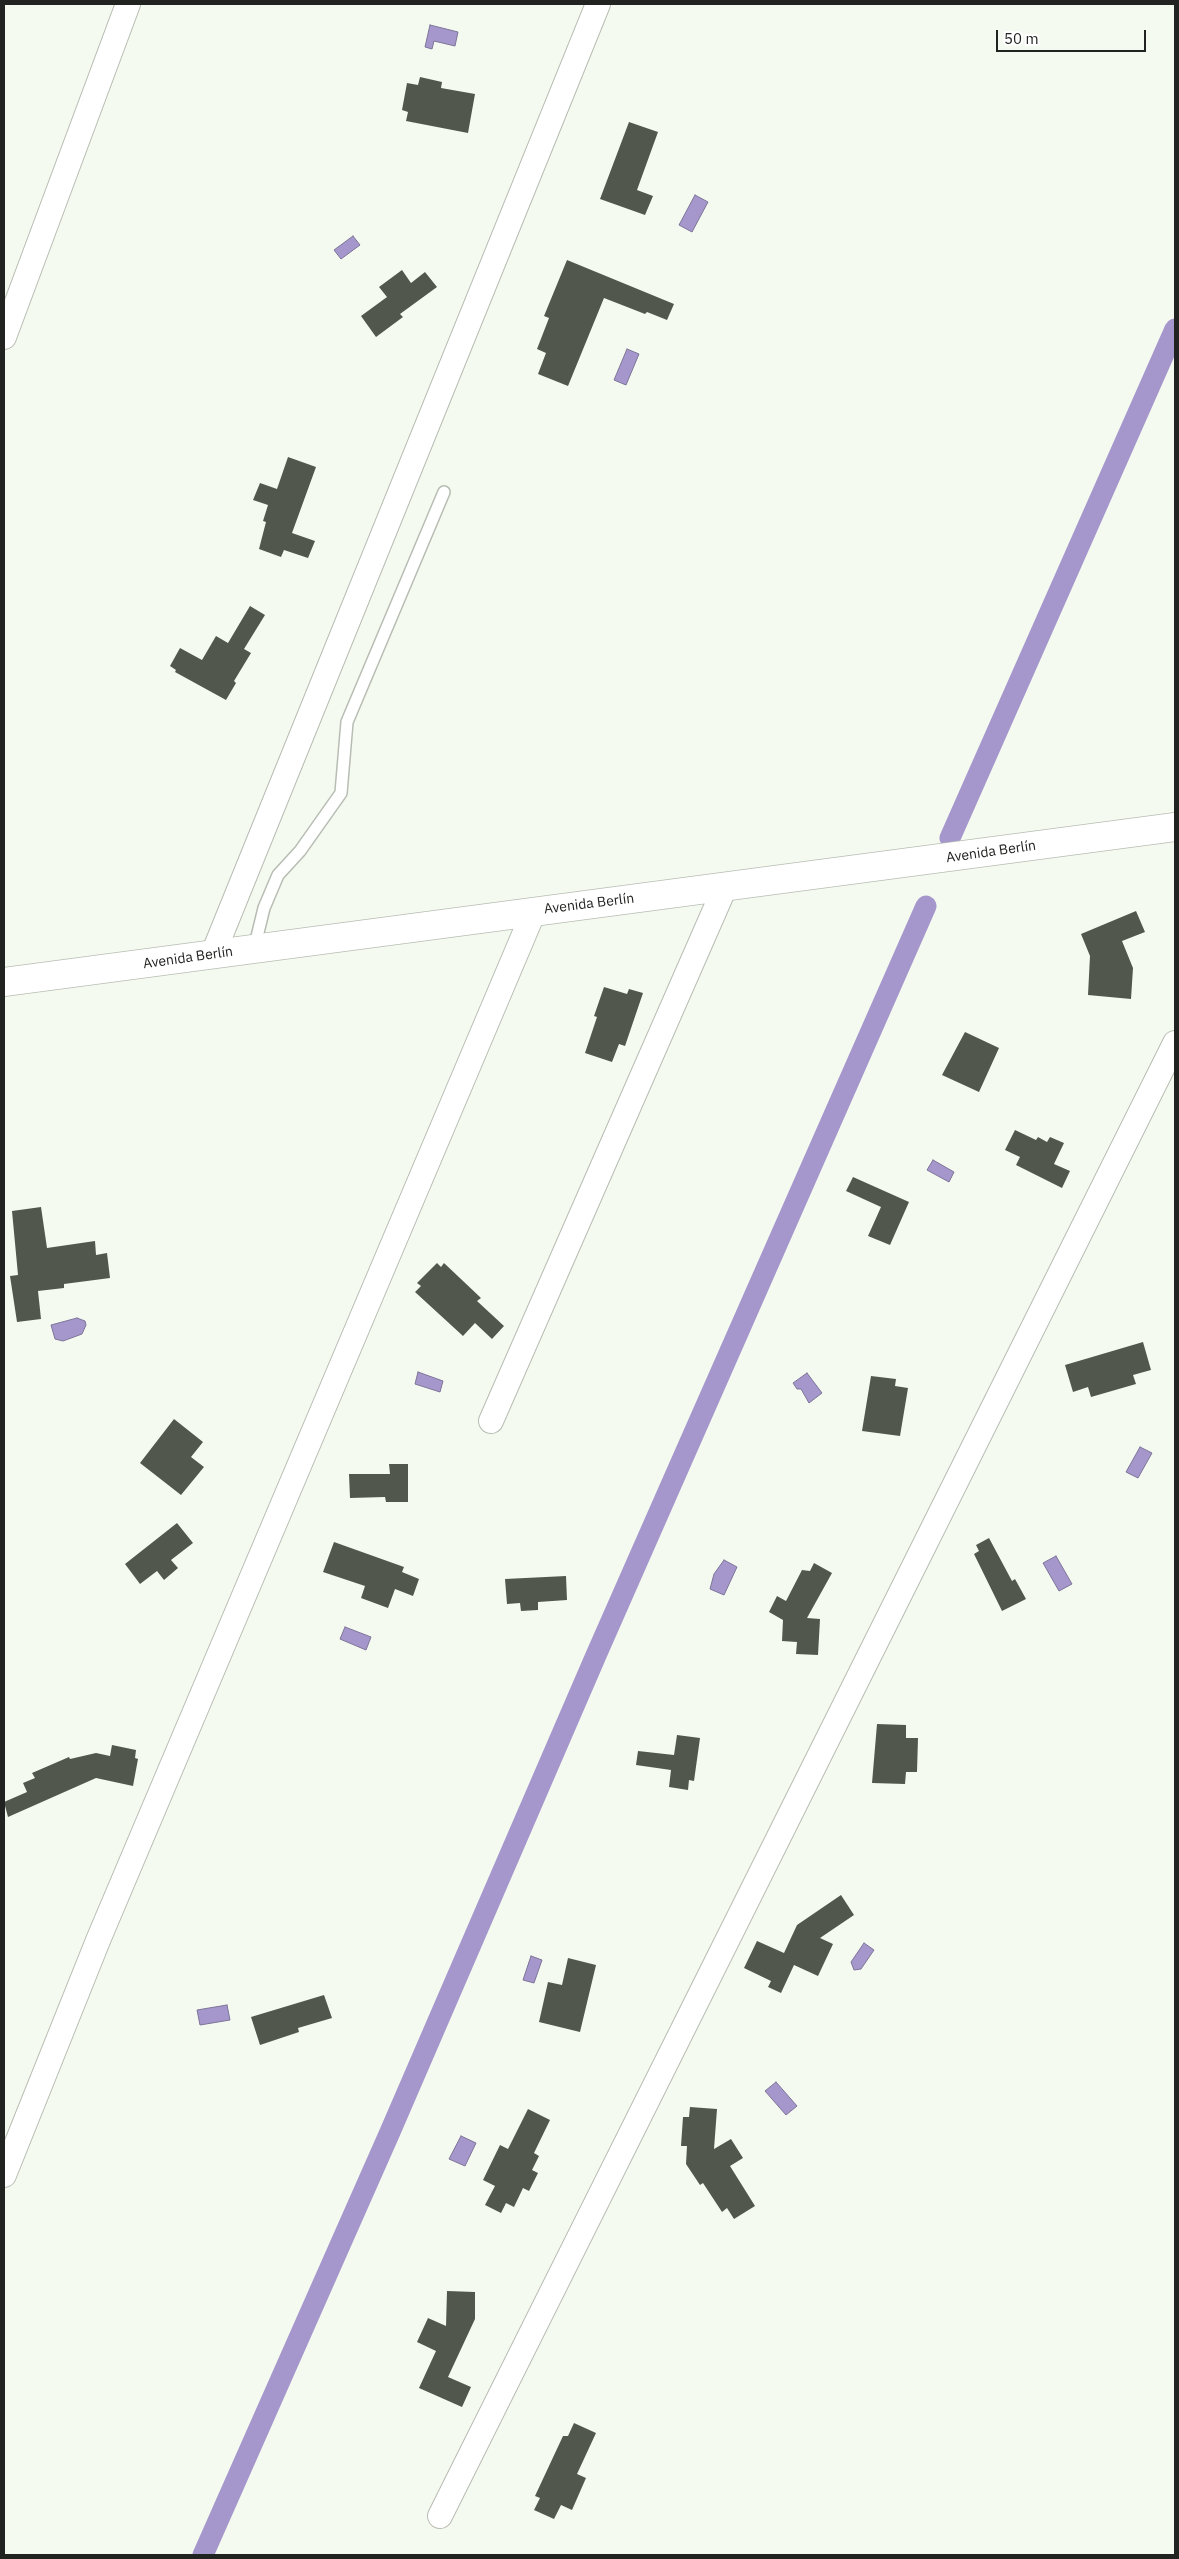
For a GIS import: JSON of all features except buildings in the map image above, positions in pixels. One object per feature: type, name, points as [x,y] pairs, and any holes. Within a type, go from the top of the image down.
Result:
[{"type":"street","points":[[4,337],[128,4]]},
{"type":"street","points":[[213,954],[598,4]]},
{"type":"street","name":"Avenida Berlín","points":[[4,982],[1175,827]]},
{"type":"street","points":[[491,1421],[725,887]]},
{"type":"street","points":[[4,2175],[99,1938],[534,911]]},
{"type":"street","points":[[440,2516],[1175,1043]]},
{"type":"lane","points":[[254,949],[264,908],[278,875],[300,852],[341,793],[346,722],[444,492]]},
{"type":"shaded area","points":[[430,25],[458,32],[455,46],[434,41],[432,49],[425,47]]},
{"type":"shaded area","points":[[695,195],[708,202],[692,232],[679,225]]},
{"type":"shaded area","points":[[353,236],[360,245],[341,259],[334,250]]},
{"type":"shaded area","points":[[627,349],[639,354],[626,385],[614,380]]},
{"type":"shaded area","points":[[933,1160],[954,1172],[949,1182],[927,1170]]},
{"type":"shaded area","points":[[77,1318],[85,1321],[86,1325],[82,1334],[63,1341],[55,1339],[51,1325]]},
{"type":"shaded area","points":[[418,1372],[443,1381],[440,1392],[415,1384]]},
{"type":"shaded area","points":[[807,1373],[822,1393],[809,1403],[801,1389],[797,1389],[793,1383]]},
{"type":"shaded area","points":[[1140,1447],[1152,1453],[1138,1478],[1126,1472]]},
{"type":"shaded area","points":[[1056,1556],[1072,1584],[1059,1591],[1043,1563]]},
{"type":"shaded area","points":[[724,1560],[737,1567],[724,1595],[710,1589],[714,1574]]},
{"type":"shaded area","points":[[345,1627],[371,1637],[366,1650],[340,1639]]},
{"type":"shaded area","points":[[864,1943],[874,1950],[861,1969],[854,1970],[851,1962]]},
{"type":"shaded area","points":[[531,1956],[542,1960],[534,1983],[523,1980]]},
{"type":"shaded area","points":[[227,2005],[230,2020],[200,2025],[197,2010]]},
{"type":"shaded area","points":[[776,2082],[797,2106],[786,2115],[765,2091]]},
{"type":"shaded area","points":[[461,2136],[476,2143],[465,2166],[449,2159]]},
{"type":"waterway","points":[[950,838],[1175,329]]},
{"type":"waterway","points":[[203,2555],[926,906]]}]
